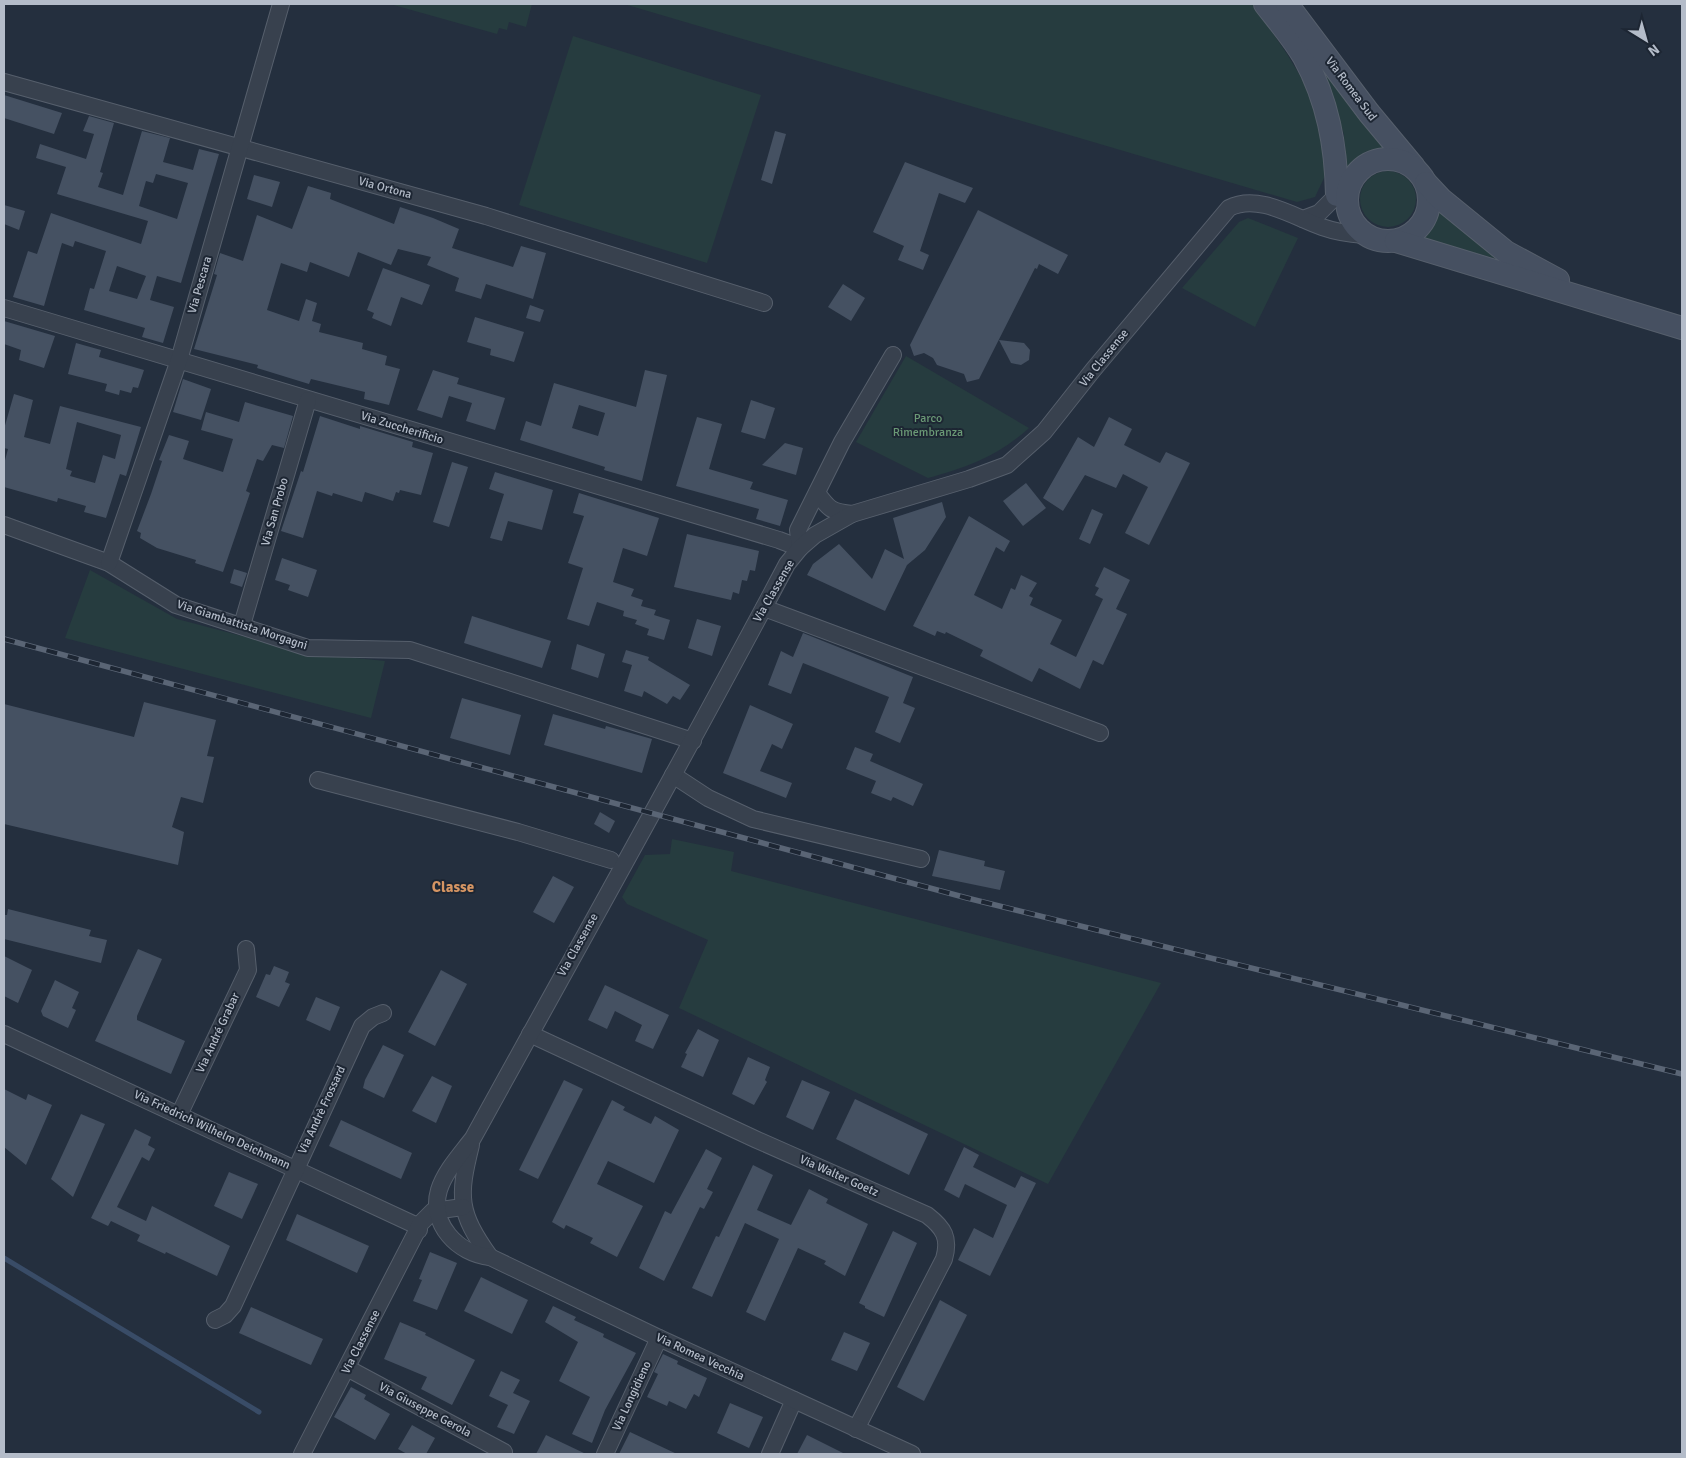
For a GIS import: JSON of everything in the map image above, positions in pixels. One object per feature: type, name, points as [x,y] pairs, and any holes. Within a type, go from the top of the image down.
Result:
[{"type":"main road","name":"Via Romea Sud","points":[[1266,4],[1304,57],[1325,107],[1341,195]]},
{"type":"main road","name":"Via Romea Sud","points":[[1287,4],[1370,114],[1441,199],[1506,252],[1598,302]]},
{"type":"main road","points":[[1383,159],[1396,159],[1408,164],[1422,177],[1429,195],[1425,219],[1418,229],[1408,237],[1396,241],[1380,241],[1364,235],[1349,216],[1341,195],[1360,170],[1370,162],[1383,159]]},
{"type":"main road","name":"Via Romea Sud","points":[[1396,241],[1682,328]]},
{"type":"street","name":"Via Pescara","points":[[109,563],[178,360],[281,4]]},
{"type":"street","name":"Via Ortona","points":[[4,82],[486,216],[764,303]]},
{"type":"street","points":[[1303,219],[1319,213],[1341,195]]},
{"type":"street","name":"Via Classense","points":[[444,1229],[438,1210],[439,1191],[447,1172],[473,1138],[693,741],[786,564],[800,548],[833,523],[852,514],[969,479],[1007,465],[1044,432],[1229,208],[1239,203],[1250,202],[1303,219],[1323,228],[1347,234],[1364,235]]},
{"type":"street","name":"Via Zuccherificio","points":[[4,308],[779,540],[800,548]]},
{"type":"street","points":[[800,548],[798,530],[842,442],[893,355]]},
{"type":"street","name":"Via San Probo","points":[[242,625],[308,400]]},
{"type":"street","points":[[817,493],[828,508],[836,512],[852,514]]},
{"type":"street","name":"Via Giambattista Morgagni","points":[[4,525],[109,563],[176,605],[308,648],[410,650],[693,741]]},
{"type":"street","points":[[764,608],[1100,733]]},
{"type":"street","points":[[673,775],[714,801],[752,819],[921,859]]},
{"type":"street","points":[[318,780],[518,832],[611,860]]},
{"type":"street","name":"Via André Grabar","points":[[180,1115],[248,970],[246,949]]},
{"type":"street","name":"Via Andrè Frossard","points":[[215,1320],[225,1315],[233,1306],[362,1026],[373,1017],[383,1013]]},
{"type":"street","name":"Via Friedrich Wilhelm Deichmann","points":[[4,1034],[413,1224],[419,1230]]},
{"type":"street","name":"Via Walter Goetz","points":[[530,1034],[754,1139],[927,1215],[941,1227],[948,1242],[944,1259],[856,1429]]},
{"type":"street","name":"Via Classense","points":[[464,1214],[463,1178],[473,1138]]},
{"type":"street","points":[[438,1210],[464,1214],[490,1256]]},
{"type":"street","name":"Via Classense","points":[[302,1454],[427,1214],[438,1210]]},
{"type":"street","points":[[419,1230],[444,1229],[464,1214]]},
{"type":"street","name":"Via Romea Vecchia","points":[[444,1229],[459,1247],[476,1255],[490,1256],[659,1338],[912,1454]]},
{"type":"street","name":"Via Longidieno","points":[[605,1454],[659,1338]]},
{"type":"street","name":"Via Giuseppe Gerola","points":[[347,1368],[504,1452]]},
{"type":"street","points":[[770,1454],[794,1400]]},
{"type":"green space","points":[[390,4],[532,4],[526,27],[509,22],[507,30],[499,28],[497,34]]},
{"type":"green space","points":[[624,4],[1253,4],[1305,84],[1316,111],[1325,147],[1325,176],[1315,197],[1297,202]]},
{"type":"green space","points":[[573,36],[761,95],[707,263],[519,205]]},
{"type":"green space","points":[[1305,42],[1387,148],[1365,152],[1345,172],[1344,134],[1327,86]]},
{"type":"green space","points":[[1388,171],[1399,173],[1408,179],[1414,188],[1416,199],[1414,210],[1408,219],[1399,225],[1388,227],[1377,225],[1368,219],[1362,210],[1360,199],[1362,188],[1368,179],[1377,173]]},
{"type":"green space","points":[[1438,207],[1500,260],[1423,238],[1432,225]]},
{"type":"green space","points":[[1248,218],[1298,238],[1255,327],[1182,288],[1239,222]]},
{"type":"green space","name":"Parco Rimembranza","points":[[906,356],[1029,428],[1006,446],[982,459],[928,478],[856,442]]},
{"type":"green space","points":[[90,570],[177,619],[307,653],[385,661],[371,718],[65,638]]},
{"type":"green space","points":[[672,839],[734,852],[731,871],[1161,983],[1048,1184],[679,1008],[708,940],[627,904],[622,897],[645,855],[670,854]]},
{"type":"building","points":[[4,95],[62,113],[54,134],[4,118]]},
{"type":"building","points":[[89,116],[114,123],[100,172],[103,173],[98,187],[123,195],[142,131],[170,138],[163,162],[193,170],[199,149],[219,154],[181,283],[157,276],[150,300],[174,307],[163,343],[142,337],[145,328],[84,310],[90,288],[94,289],[106,251],[75,241],[73,247],[62,243],[44,306],[13,297],[28,251],[37,254],[51,213],[141,244],[148,221],[57,194],[66,167],[36,158],[40,144],[86,159],[94,134],[83,131]],"holes":[[[156,174],[188,183],[177,219],[139,206],[146,181],[153,183]],[[117,266],[146,276],[137,299],[109,291]]]},
{"type":"building","points":[[775,131],[786,134],[772,184],[761,180]]},
{"type":"building","points":[[905,162],[973,188],[965,203],[939,193],[920,251],[929,255],[923,270],[898,260],[904,246],[873,232]]},
{"type":"building","points":[[254,175],[280,182],[272,207],[247,199]]},
{"type":"building","points":[[308,186],[331,193],[330,199],[394,224],[400,207],[433,218],[459,229],[452,248],[513,267],[521,246],[546,253],[533,299],[486,284],[481,299],[455,291],[459,278],[427,265],[431,257],[398,249],[391,265],[358,252],[349,277],[310,262],[307,272],[281,263],[267,310],[299,321],[306,299],[317,303],[312,321],[321,324],[319,332],[363,343],[362,349],[387,356],[385,365],[400,369],[389,405],[364,399],[365,392],[311,379],[309,384],[257,368],[258,365],[194,349],[217,275],[214,274],[220,253],[243,261],[257,215],[292,229]]},
{"type":"building","points":[[4,205],[25,211],[19,230],[4,224]]},
{"type":"building","points":[[978,210],[1068,255],[1058,274],[1039,264],[1037,269],[1035,268],[979,379],[967,382],[964,374],[937,365],[933,358],[924,353],[914,356],[910,345]]},
{"type":"building","points":[[383,268],[430,285],[422,305],[401,297],[391,326],[372,318],[374,313],[367,310]]},
{"type":"building","points":[[843,284],[865,298],[851,321],[828,307]]},
{"type":"building","points":[[530,305],[544,310],[540,322],[526,318]]},
{"type":"building","points":[[475,317],[524,332],[514,362],[490,355],[491,349],[467,342]]},
{"type":"building","points":[[4,321],[55,336],[44,368],[19,360],[21,350],[4,344]]},
{"type":"building","points":[[999,340],[1024,343],[1030,350],[1029,360],[1021,365],[1011,363]]},
{"type":"building","points":[[76,343],[101,350],[99,357],[144,370],[138,388],[133,387],[131,393],[120,390],[119,395],[105,391],[107,384],[68,374]]},
{"type":"building","points":[[433,370],[459,378],[457,384],[505,398],[495,430],[466,421],[472,403],[449,396],[442,418],[417,410]]},
{"type":"building","points":[[645,370],[667,375],[642,481],[604,470],[605,467],[520,440],[526,421],[541,426],[554,383],[636,407]],"holes":[[[579,405],[605,413],[598,436],[572,428]]]},
{"type":"building","points":[[183,379],[211,389],[201,420],[173,412]]},
{"type":"building","points":[[14,394],[33,400],[24,437],[50,444],[60,406],[141,427],[126,476],[120,474],[106,518],[84,512],[86,506],[58,498],[57,502],[4,487],[4,464],[8,449],[4,448],[4,429]],"holes":[[[77,422],[121,435],[115,459],[103,455],[95,483],[70,476],[72,471],[66,469]]]},
{"type":"building","points":[[751,400],[775,408],[765,439],[741,432]]},
{"type":"building","points":[[245,402],[293,416],[284,448],[272,445],[263,461],[257,459],[246,491],[250,493],[223,572],[195,563],[196,560],[157,548],[140,538],[141,533],[137,531],[162,461],[159,460],[169,435],[189,441],[183,459],[223,472],[233,439],[201,430],[206,412],[239,422]]},
{"type":"building","points":[[320,416],[360,429],[360,426],[413,442],[412,447],[433,453],[421,495],[400,490],[399,493],[396,492],[393,501],[365,492],[362,502],[333,493],[332,496],[317,491],[303,538],[281,531],[301,471],[303,472]]},
{"type":"building","points":[[697,417],[722,424],[709,469],[753,482],[750,489],[788,500],[780,526],[756,519],[759,509],[676,486]]},
{"type":"building","points":[[1109,417],[1132,429],[1124,445],[1160,463],[1166,452],[1190,463],[1149,545],[1125,533],[1148,487],[1123,474],[1116,488],[1085,475],[1063,511],[1043,498],[1078,437],[1094,447]]},
{"type":"building","points":[[785,443],[803,448],[796,475],[762,465]]},
{"type":"building","points":[[452,462],[468,467],[449,527],[433,522]]},
{"type":"building","points":[[495,472],[553,490],[542,530],[508,521],[502,541],[490,538],[504,494],[489,489]]},
{"type":"building","points":[[1026,483],[1046,508],[1023,526],[1003,501]]},
{"type":"building","points":[[579,493],[659,518],[647,556],[623,548],[613,582],[634,589],[631,596],[643,600],[641,606],[656,610],[654,615],[670,620],[664,640],[647,635],[649,629],[635,624],[637,620],[623,616],[624,611],[597,602],[589,626],[567,619],[583,568],[568,563],[584,516],[573,513]]},
{"type":"building","points":[[942,502],[946,517],[925,550],[907,565],[885,611],[807,575],[813,564],[839,544],[872,579],[885,549],[904,559],[893,518]]},
{"type":"building","points":[[1092,509],[1103,514],[1090,544],[1079,539]]},
{"type":"building","points":[[969,516],[1010,541],[1004,552],[996,547],[974,595],[1002,609],[1011,588],[1015,590],[1021,575],[1037,583],[1029,596],[1033,598],[1030,605],[1062,620],[1050,644],[1076,657],[1103,599],[1095,595],[1099,588],[1095,586],[1104,567],[1130,580],[1116,609],[1127,614],[1103,665],[1093,660],[1080,689],[1039,668],[1032,682],[980,656],[983,650],[946,632],[945,634],[937,631],[935,636],[913,626]]},
{"type":"building","points":[[687,534],[759,551],[755,571],[750,570],[747,581],[742,580],[739,594],[733,592],[731,600],[674,587]]},
{"type":"building","points":[[282,558],[317,570],[308,597],[288,590],[290,585],[275,580]]},
{"type":"building","points":[[234,569],[247,573],[242,587],[230,583]]},
{"type":"building","points":[[472,616],[551,641],[542,668],[464,643]]},
{"type":"building","points":[[697,619],[721,626],[712,656],[688,648]]},
{"type":"building","points":[[803,633],[913,677],[903,703],[915,708],[900,743],[875,732],[889,697],[803,663],[791,694],[768,685],[781,651],[793,657]]},
{"type":"building","points":[[577,644],[605,654],[598,678],[571,669]]},
{"type":"building","points":[[626,650],[649,657],[648,660],[690,685],[680,700],[673,696],[667,704],[644,691],[642,697],[624,691],[632,665],[622,662]]},
{"type":"building","points":[[462,698],[521,715],[510,755],[450,738]]},
{"type":"building","points":[[144,702],[216,720],[207,756],[214,757],[203,803],[181,797],[172,827],[184,832],[178,865],[4,824],[4,704],[134,737]]},
{"type":"building","points":[[750,705],[793,724],[782,749],[772,744],[760,771],[792,783],[786,798],[723,773]]},
{"type":"building","points":[[553,714],[605,729],[606,726],[652,739],[642,773],[544,745]]},
{"type":"building","points":[[855,747],[873,754],[870,761],[923,784],[913,806],[893,797],[891,801],[871,793],[876,781],[846,769]]},
{"type":"building","points":[[600,812],[615,821],[609,833],[594,824]]},
{"type":"building","points":[[939,850],[985,861],[984,866],[1005,871],[1000,890],[932,876]]},
{"type":"building","points":[[553,876],[574,887],[554,923],[533,912]]},
{"type":"building","points":[[8,909],[91,930],[89,936],[107,940],[101,963],[4,939],[4,915],[7,915]]},
{"type":"building","points":[[138,949],[162,959],[137,1016],[137,1020],[185,1041],[171,1074],[95,1041]]},
{"type":"building","points":[[4,956],[32,970],[18,1003],[4,996]]},
{"type":"building","points":[[274,966],[289,972],[285,982],[290,984],[279,1007],[256,997],[266,974],[270,975]]},
{"type":"building","points":[[441,970],[467,984],[435,1046],[408,1032]]},
{"type":"building","points":[[55,980],[79,992],[72,1008],[76,1010],[68,1028],[43,1016],[41,1011]]},
{"type":"building","points":[[605,985],[669,1015],[653,1049],[635,1041],[642,1025],[615,1011],[607,1029],[588,1020]]},
{"type":"building","points":[[316,997],[340,1007],[330,1031],[306,1020]]},
{"type":"building","points":[[698,1029],[719,1040],[703,1077],[681,1067],[687,1054],[685,1053]]},
{"type":"building","points":[[383,1045],[404,1055],[384,1098],[363,1088],[365,1080]]},
{"type":"building","points":[[748,1057],[770,1067],[765,1080],[767,1082],[754,1105],[732,1094]]},
{"type":"building","points":[[432,1076],[452,1086],[436,1123],[412,1111]]},
{"type":"building","points":[[564,1080],[583,1089],[538,1179],[519,1170]]},
{"type":"building","points":[[802,1080],[830,1092],[813,1130],[786,1117]]},
{"type":"building","points":[[4,1089],[26,1100],[28,1094],[52,1105],[26,1165],[4,1147]]},
{"type":"building","points":[[855,1099],[928,1134],[909,1175],[836,1139]]},
{"type":"building","points":[[612,1100],[625,1107],[623,1110],[651,1124],[655,1116],[679,1130],[654,1183],[608,1161],[597,1184],[643,1206],[617,1257],[590,1243],[593,1238],[566,1225],[564,1229],[552,1222]]},
{"type":"building","points":[[81,1114],[105,1124],[73,1197],[51,1179]]},
{"type":"building","points":[[341,1120],[412,1153],[401,1179],[329,1146]]},
{"type":"building","points":[[135,1129],[151,1137],[148,1145],[155,1149],[149,1161],[142,1157],[117,1207],[146,1221],[152,1206],[230,1246],[217,1276],[166,1252],[165,1254],[137,1241],[140,1235],[111,1221],[108,1226],[91,1218]]},
{"type":"building","points":[[964,1147],[979,1155],[973,1167],[1015,1188],[1021,1176],[1036,1183],[990,1276],[958,1260],[974,1228],[993,1238],[1007,1205],[965,1184],[959,1198],[944,1190]]},
{"type":"building","points":[[706,1149],[722,1158],[707,1189],[713,1192],[704,1209],[700,1207],[664,1281],[639,1268],[665,1211],[671,1214]]},
{"type":"building","points":[[753,1165],[773,1175],[757,1210],[791,1225],[809,1189],[828,1199],[826,1203],[868,1224],[845,1276],[824,1264],[826,1261],[798,1248],[765,1321],[746,1312],[779,1239],[745,1223],[712,1297],[692,1288],[716,1236],[719,1237]]},
{"type":"building","points":[[229,1172],[258,1184],[242,1219],[214,1206]]},
{"type":"building","points":[[297,1214],[369,1246],[357,1273],[286,1240]]},
{"type":"building","points":[[893,1231],[917,1243],[884,1317],[859,1303]]},
{"type":"building","points":[[430,1252],[457,1263],[437,1310],[413,1301],[422,1280],[419,1279]]},
{"type":"building","points":[[481,1277],[528,1300],[512,1334],[464,1311]]},
{"type":"building","points":[[940,1300],[967,1315],[924,1401],[897,1387]]},
{"type":"building","points":[[553,1306],[576,1317],[574,1320],[604,1334],[603,1337],[636,1353],[605,1410],[592,1443],[572,1434],[590,1397],[559,1381],[578,1342],[545,1322]]},
{"type":"building","points":[[251,1307],[323,1339],[311,1365],[239,1333]]},
{"type":"building","points":[[400,1322],[426,1333],[425,1335],[475,1360],[452,1405],[421,1389],[427,1377],[384,1359]]},
{"type":"building","points":[[844,1332],[870,1343],[857,1371],[831,1360]]},
{"type":"building","points":[[663,1354],[678,1361],[677,1364],[707,1378],[699,1397],[694,1394],[686,1409],[669,1401],[667,1406],[647,1397],[658,1374],[654,1372]]},
{"type":"building","points":[[501,1371],[520,1380],[513,1393],[530,1401],[514,1434],[497,1427],[508,1405],[489,1396]]},
{"type":"building","points":[[351,1387],[366,1395],[364,1399],[390,1414],[375,1440],[334,1417]]},
{"type":"building","points":[[730,1403],[763,1417],[749,1448],[717,1433]]},
{"type":"building","points":[[412,1425],[435,1438],[426,1454],[407,1454],[398,1449]]},
{"type":"building","points":[[630,1432],[677,1454],[619,1454]]},
{"type":"building","points":[[546,1435],[586,1454],[536,1454]]},
{"type":"building","points":[[807,1435],[845,1454],[797,1454]]},
{"type":"waterway","points":[[4,1258],[259,1412]]},
{"type":"railway","points":[[4,639],[967,898],[1682,1074]]},
{"type":"district","name":"Classe","points":[[453,887]]}]
